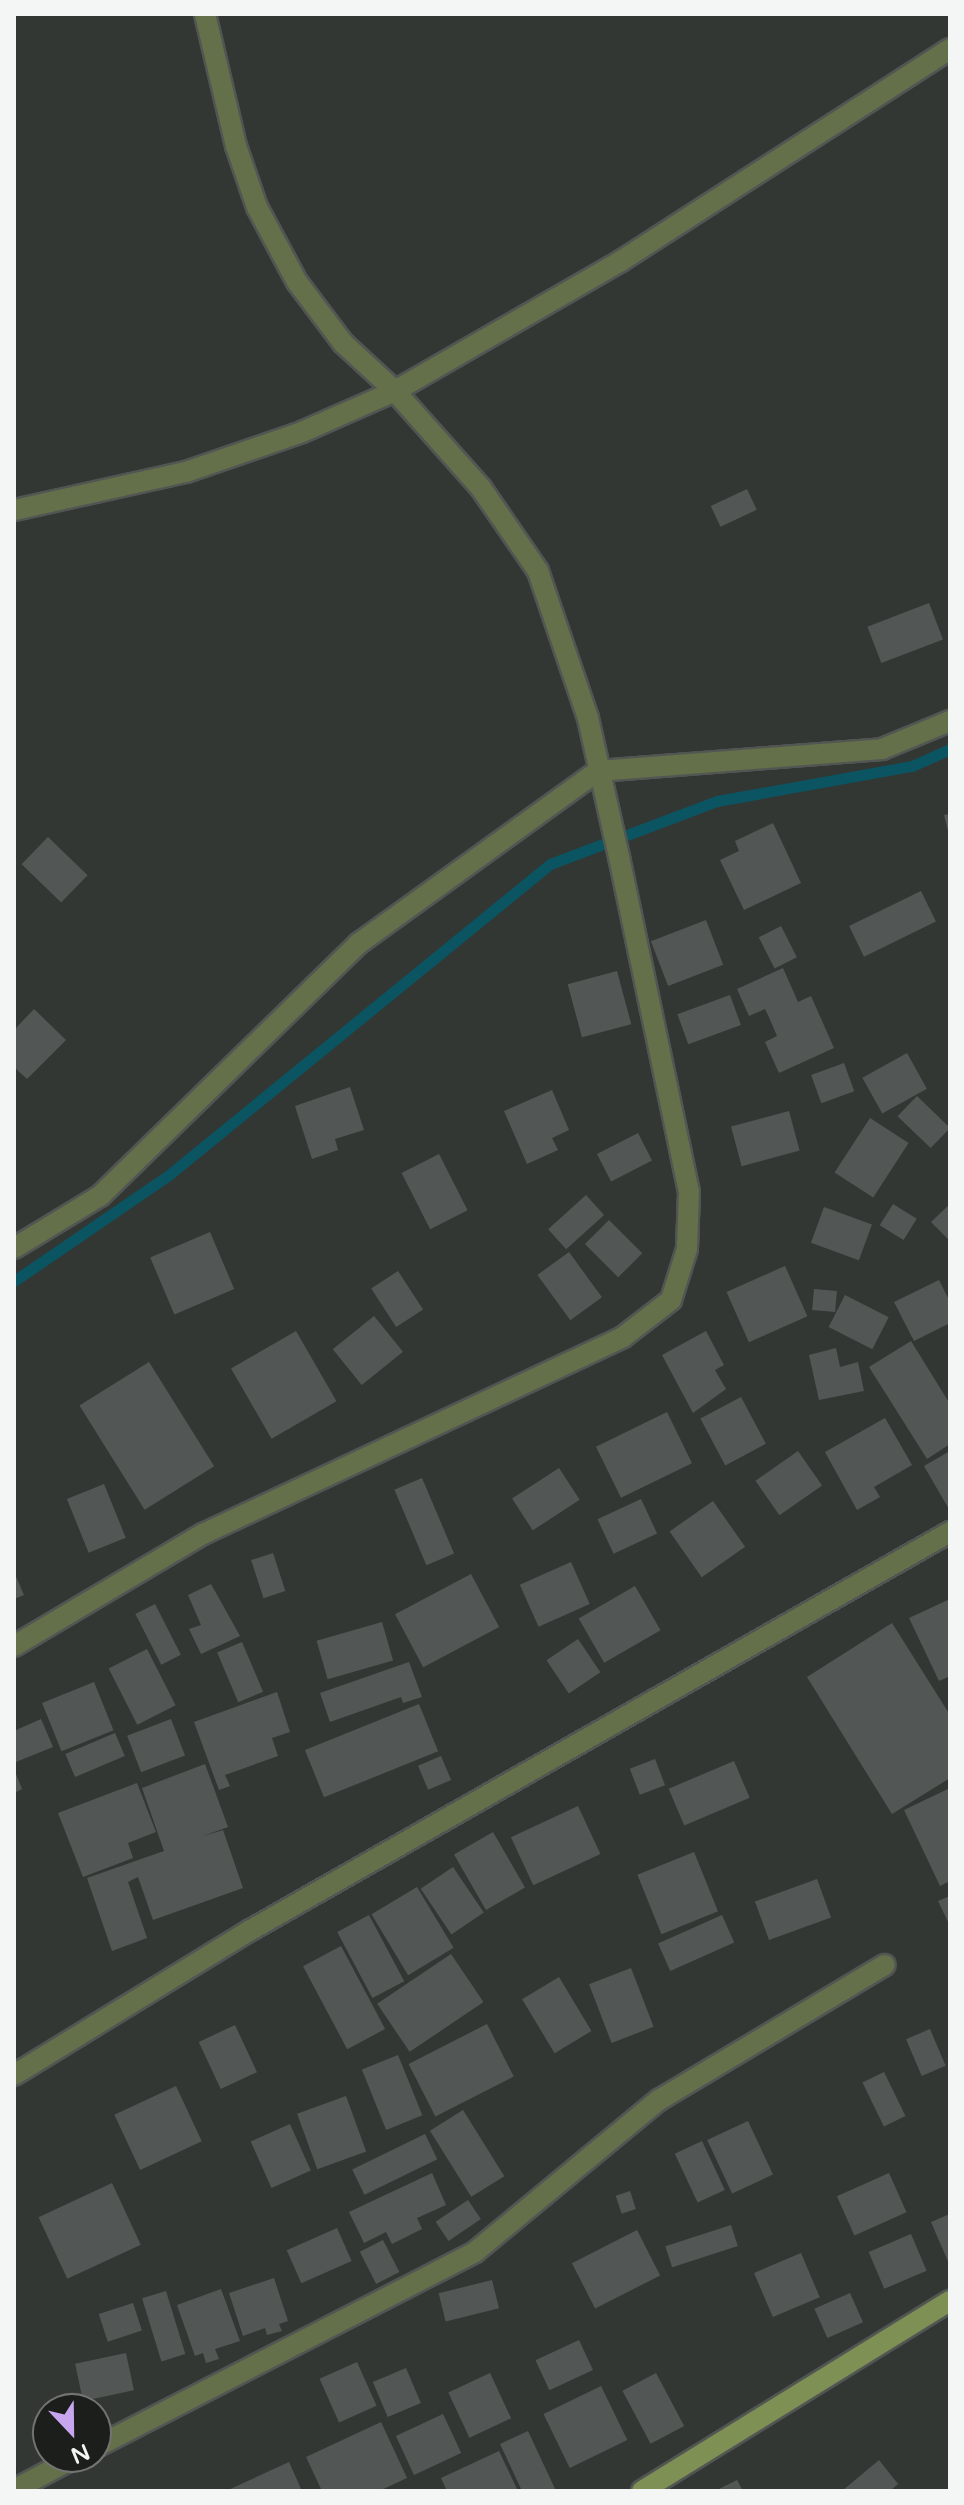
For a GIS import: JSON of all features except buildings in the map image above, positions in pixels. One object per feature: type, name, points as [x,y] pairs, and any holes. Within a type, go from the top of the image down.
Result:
[{"type":"street","points":[[14,1646],[203,1534],[623,1337],[671,1300],[687,1249],[689,1192],[619,857],[588,718],[538,571],[481,488],[395,391],[343,343],[297,282],[257,207],[236,146],[205,14]]},
{"type":"street","points":[[14,510],[186,472],[302,432],[395,391],[621,261],[950,49]]},
{"type":"street","points":[[14,1248],[100,1196],[358,944],[598,771],[882,749],[950,721]]},
{"type":"street","points":[[14,2075],[249,1931],[950,1532]]},
{"type":"street","points":[[112,2439],[475,2252],[659,2100],[885,1965]]},
{"type":"street","points":[[642,2491],[950,2301]]},
{"type":"street","points":[[14,2490],[46,2473]]},
{"type":"waterway","points":[[14,1281],[170,1174],[550,864],[717,801],[912,766],[950,749]]}]
